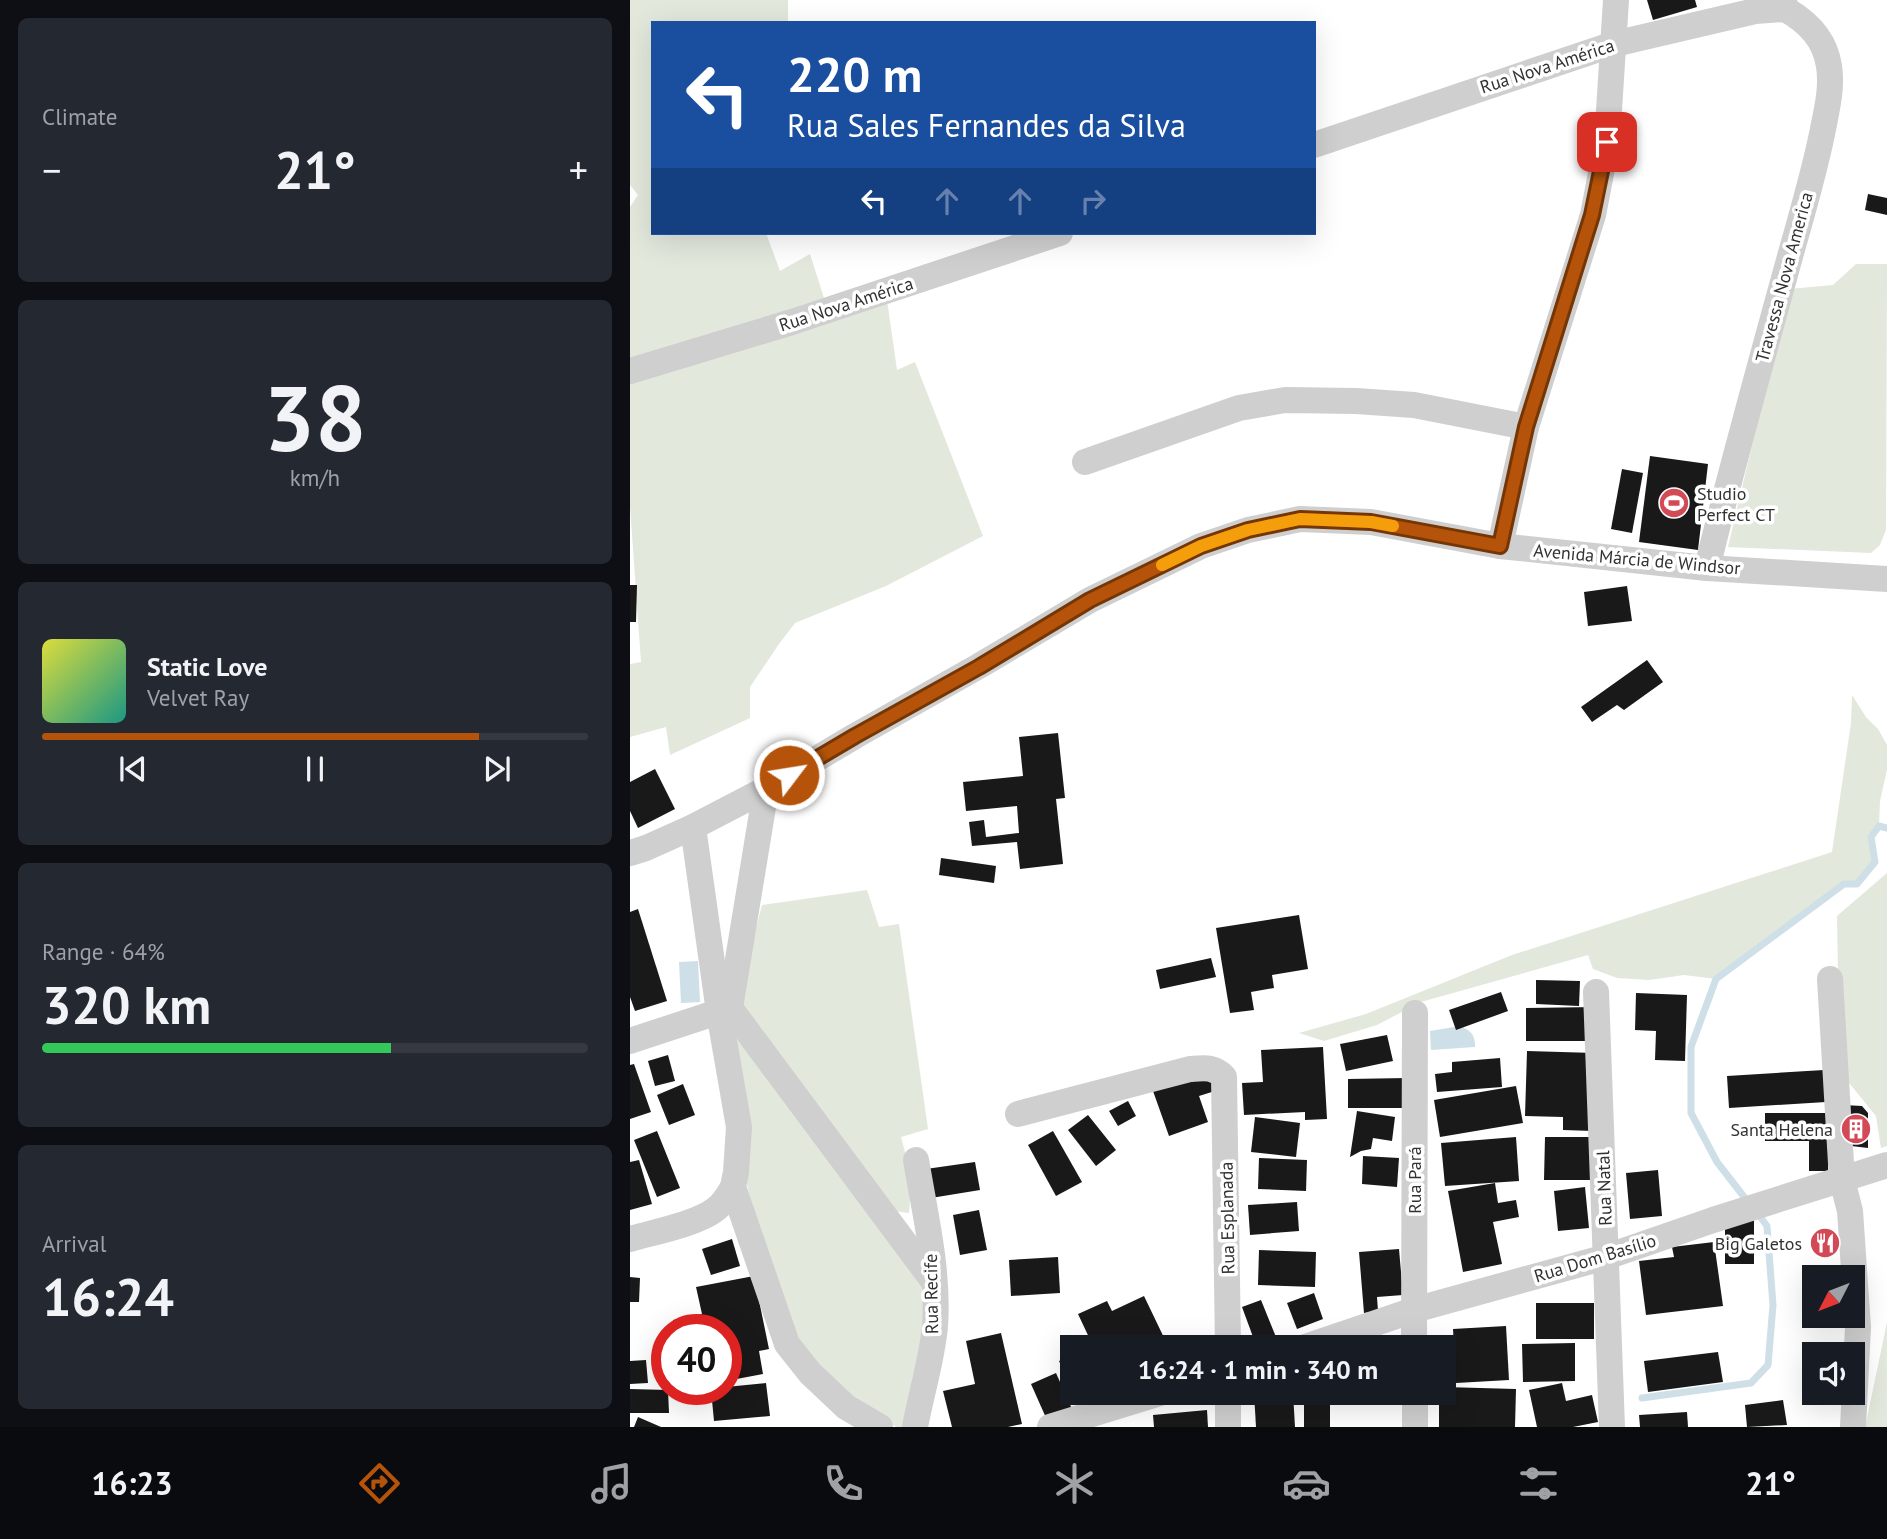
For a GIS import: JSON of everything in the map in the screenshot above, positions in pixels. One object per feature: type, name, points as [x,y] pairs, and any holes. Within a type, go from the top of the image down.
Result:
[{"type":"street","points":[[1500,546],[1526,427],[1592,215],[1607,142],[1616,0]]},
{"type":"street","name":"Rua Nova América","points":[[1316,144],[1614,44],[1785,4]]},
{"type":"street","name":"Travessa Nova America","points":[[1707,568],[1734,459],[1819,150],[1831,89],[1829,66],[1822,43],[1804,20],[1785,4]]},
{"type":"street","name":"Rua Nova América","points":[[630,371],[792,323],[1054,235]]},
{"type":"street","points":[[1085,462],[1239,408],[1285,400],[1414,405],[1526,427]]},
{"type":"street","name":"Avenida Márcia de Windsor","points":[[630,853],[692,827],[766,789],[1090,600],[1201,546],[1248,530],[1300,519],[1371,522],[1500,546],[1707,568],[1887,579]]},
{"type":"street","points":[[766,789],[724,1010],[934,1282]]},
{"type":"street","points":[[630,1239],[707,1215],[724,1201],[733,1186],[736,1172],[739,1127],[724,1010],[692,827]]},
{"type":"street","points":[[1830,979],[1842,1180],[1850,1211],[1858,1327],[1853,1427]]},
{"type":"street","name":"Rua Natal","points":[[1596,992],[1612,1427]]},
{"type":"street","points":[[630,1041],[724,1010]]},
{"type":"street","name":"Rua Pará","points":[[1414,1335],[1415,1013]]},
{"type":"street","name":"Rua Esplanada","points":[[1018,1114],[1190,1069],[1208,1068],[1218,1071],[1224,1077],[1228,1335]]},
{"type":"street","name":"Rua Recife","points":[[915,1427],[934,1326],[931,1249],[916,1160]]},
{"type":"street","name":"Rua Dom Basílio","points":[[1340,1335],[1414,1310],[1606,1257],[1887,1165]]},
{"type":"street","points":[[733,1186],[787,1344],[810,1373],[846,1407],[880,1427]]},
{"type":"street","points":[[1050,1427],[1121,1405]]},
{"type":"street","points":[[1228,1405],[1228,1427]]},
{"type":"street","points":[[1415,1405],[1415,1427]]},
{"type":"shaded area","points":[[630,0],[788,0],[788,21],[651,21],[651,235],[767,235],[780,271],[810,254],[824,298],[630,364],[630,207],[638,195],[630,185]]},
{"type":"shaded area","points":[[1856,264],[1887,264],[1886,530],[1880,545],[1871,553],[1728,547],[1789,289],[1833,285]]},
{"type":"shaded area","points":[[887,300],[897,370],[915,362],[983,536],[886,586],[795,623],[750,687],[750,718],[670,755],[666,727],[630,737],[630,664],[641,662],[630,506],[630,381]]},
{"type":"shaded area","points":[[1852,695],[1887,745],[1887,770],[1880,801],[1879,826],[1871,837],[1875,862],[1857,884],[1843,885],[1716,979],[1684,975],[1649,980],[1617,978],[1593,969],[1588,955],[1421,1002],[1377,1025],[1324,1041],[1299,1033],[1366,1014],[1512,955],[1832,852],[1851,723]]},
{"type":"shaded area","points":[[1887,873],[1887,1146],[1881,1148],[1876,1116],[1845,1078],[1837,916]]},
{"type":"shaded area","points":[[867,890],[879,927],[899,924],[928,1129],[901,1137],[909,1174],[909,1213],[888,1210],[737,1001],[762,905]]},
{"type":"shaded area","points":[[698,961],[700,1002],[681,1003],[679,962]]},
{"type":"shaded area","points":[[1460,1026],[1472,1034],[1475,1047],[1431,1050],[1430,1031]]},
{"type":"shaded area","points":[[732,1034],[774,1080],[924,1289],[925,1303],[910,1427],[896,1427],[848,1394],[804,1350],[778,1294],[744,1173]]},
{"type":"shaded area","points":[[1887,1322],[1887,1427],[1865,1427],[1866,1423]]},
{"type":"building","points":[[1647,0],[1695,0],[1697,7],[1653,20]]},
{"type":"building","points":[[1868,194],[1887,198],[1887,215],[1865,210]]},
{"type":"building","name":"Studio Perfect CT","points":[[1650,456],[1708,464],[1698,550],[1639,542]]},
{"type":"building","points":[[1622,469],[1643,473],[1632,533],[1611,529]]},
{"type":"building","points":[[630,585],[637,585],[636,622],[630,622]]},
{"type":"building","points":[[1627,586],[1632,621],[1588,626],[1584,592]]},
{"type":"building","points":[[1647,660],[1663,682],[1624,710],[1617,705],[1592,722],[1581,707]]},
{"type":"building","points":[[1058,733],[1065,798],[1056,799],[1063,864],[1020,869],[1017,842],[972,846],[969,822],[984,820],[986,837],[1019,833],[1017,806],[966,811],[963,782],[1023,776],[1019,737]]},
{"type":"building","points":[[655,769],[675,809],[638,828],[630,811],[630,782]]},
{"type":"building","points":[[941,858],[996,866],[994,883],[939,875]]},
{"type":"building","points":[[638,909],[667,1001],[635,1011],[630,997],[630,912]]},
{"type":"building","points":[[1299,915],[1308,969],[1272,975],[1274,988],[1251,992],[1254,1010],[1230,1013],[1216,928]]},
{"type":"building","points":[[1211,958],[1216,977],[1160,989],[1156,970]]},
{"type":"building","points":[[1536,980],[1580,981],[1579,1006],[1536,1004]]},
{"type":"building","points":[[1501,992],[1508,1011],[1456,1030],[1449,1010]]},
{"type":"building","points":[[1636,993],[1687,995],[1685,1061],[1655,1060],[1656,1031],[1635,1030]]},
{"type":"building","points":[[1596,1007],[1596,1041],[1526,1041],[1526,1008]]},
{"type":"building","points":[[1387,1035],[1393,1061],[1346,1071],[1340,1044]]},
{"type":"building","points":[[1323,1047],[1327,1119],[1305,1120],[1305,1112],[1244,1115],[1242,1083],[1263,1082],[1261,1050]]},
{"type":"building","points":[[1527,1051],[1595,1053],[1593,1131],[1563,1130],[1563,1117],[1525,1116]]},
{"type":"building","points":[[668,1055],[675,1081],[655,1086],[648,1061]]},
{"type":"building","points":[[1500,1058],[1502,1087],[1437,1092],[1435,1074],[1452,1072],[1452,1062]]},
{"type":"building","points":[[634,1064],[651,1112],[630,1119],[630,1065]]},
{"type":"building","points":[[1824,1070],[1826,1102],[1729,1108],[1727,1076]]},
{"type":"building","points":[[1208,1072],[1215,1091],[1199,1096],[1208,1122],[1169,1136],[1153,1091]]},
{"type":"building","points":[[1407,1078],[1407,1108],[1348,1108],[1348,1079]]},
{"type":"building","points":[[683,1084],[695,1115],[669,1125],[657,1095]]},
{"type":"building","points":[[1516,1086],[1523,1123],[1440,1137],[1434,1100]]},
{"type":"building","points":[[1128,1101],[1136,1116],[1118,1126],[1109,1111]]},
{"type":"building","name":"Santa Helena","points":[[1844,1105],[1862,1106],[1868,1113],[1868,1148],[1843,1145]]},
{"type":"building","points":[[1357,1111],[1395,1117],[1392,1141],[1373,1138],[1371,1149],[1350,1157]]},
{"type":"building","points":[[1765,1113],[1828,1113],[1828,1171],[1809,1171],[1809,1141],[1765,1141]]},
{"type":"building","points":[[1088,1115],[1116,1150],[1096,1166],[1068,1130]]},
{"type":"building","points":[[1255,1117],[1300,1123],[1296,1157],[1251,1152]]},
{"type":"building","points":[[657,1131],[680,1188],[657,1197],[634,1140]]},
{"type":"building","points":[[1053,1131],[1082,1182],[1056,1196],[1028,1145]]},
{"type":"building","points":[[1516,1137],[1519,1181],[1445,1186],[1441,1143]]},
{"type":"building","points":[[1545,1137],[1590,1137],[1590,1180],[1544,1180]]},
{"type":"building","points":[[1363,1156],[1399,1158],[1397,1187],[1362,1184]]},
{"type":"building","points":[[1259,1158],[1307,1160],[1306,1191],[1258,1189]]},
{"type":"building","points":[[639,1160],[652,1204],[630,1210],[630,1162]]},
{"type":"building","points":[[975,1162],[980,1190],[931,1198],[926,1169]]},
{"type":"building","points":[[1658,1170],[1662,1216],[1630,1219],[1626,1173]]},
{"type":"building","points":[[1495,1183],[1498,1203],[1516,1200],[1519,1217],[1493,1222],[1502,1264],[1463,1272],[1448,1191]]},
{"type":"building","points":[[1585,1187],[1589,1228],[1558,1231],[1554,1191]]},
{"type":"building","points":[[1297,1202],[1299,1231],[1250,1235],[1248,1205]]},
{"type":"building","points":[[979,1210],[987,1250],[960,1255],[953,1215]]},
{"type":"building","points":[[1754,1218],[1754,1264],[1725,1264],[1725,1226]]},
{"type":"building","points":[[732,1239],[740,1266],[711,1275],[702,1249]]},
{"type":"building","points":[[1714,1242],[1723,1306],[1646,1315],[1639,1261],[1674,1257],[1672,1247]]},
{"type":"building","points":[[1399,1249],[1403,1295],[1377,1297],[1378,1311],[1364,1313],[1359,1252]]},
{"type":"building","points":[[1259,1250],[1316,1252],[1315,1287],[1258,1285]]},
{"type":"building","points":[[1058,1257],[1060,1293],[1011,1296],[1009,1260]]},
{"type":"building","points":[[754,1276],[769,1349],[759,1351],[763,1374],[742,1378],[742,1314],[702,1314],[696,1287]]},
{"type":"building","points":[[630,1277],[640,1278],[639,1302],[630,1302]]},
{"type":"building","points":[[1314,1293],[1323,1319],[1297,1329],[1287,1303]]},
{"type":"building","points":[[1144,1296],[1163,1335],[1088,1335],[1078,1314],[1107,1301],[1112,1311]]},
{"type":"building","points":[[1261,1300],[1275,1335],[1252,1335],[1242,1307]]},
{"type":"building","points":[[1536,1303],[1594,1303],[1594,1339],[1536,1339]]},
{"type":"building","points":[[1506,1326],[1509,1380],[1456,1383],[1456,1335],[1453,1335],[1453,1329]]},
{"type":"building","points":[[1001,1333],[1022,1424],[1008,1427],[952,1427],[943,1391],[975,1384],[966,1341]]},
{"type":"building","points":[[1575,1343],[1575,1381],[1523,1382],[1522,1344]]},
{"type":"building","points":[[1718,1352],[1723,1382],[1648,1392],[1644,1361]]},
{"type":"building","points":[[646,1360],[648,1383],[630,1384],[630,1361]]},
{"type":"building","points":[[1056,1373],[1060,1382],[1060,1405],[1070,1405],[1072,1409],[1047,1420],[1031,1384]]},
{"type":"building","points":[[766,1383],[770,1416],[714,1421],[712,1405],[742,1405],[742,1385]]},
{"type":"building","points":[[1562,1383],[1566,1401],[1592,1395],[1598,1422],[1573,1427],[1537,1427],[1529,1390]]},
{"type":"building","points":[[1456,1387],[1516,1389],[1515,1427],[1439,1427],[1439,1405],[1456,1405]]},
{"type":"building","points":[[630,1389],[651,1390],[651,1405],[669,1405],[669,1413],[630,1413]]},
{"type":"building","points":[[1783,1400],[1787,1425],[1747,1427],[1745,1405]]},
{"type":"building","points":[[1255,1405],[1294,1405],[1295,1427],[1256,1427]]},
{"type":"building","points":[[1304,1405],[1330,1405],[1330,1427],[1304,1427]]},
{"type":"building","points":[[1207,1410],[1208,1427],[1154,1427],[1153,1415]]},
{"type":"building","points":[[1687,1412],[1688,1427],[1640,1427],[1639,1415]]},
{"type":"building","points":[[638,1417],[661,1427],[634,1427]]},
{"type":"waterway","points":[[1748,1202],[1717,1162],[1691,1113],[1691,1047],[1716,979],[1844,884],[1857,884],[1875,862],[1871,837],[1879,826],[1887,828]]},
{"type":"waterway","points":[[1642,1398],[1751,1383],[1768,1365],[1773,1305],[1767,1226],[1756,1211]]},
{"type":"slow traffic","points":[[1162,565],[1201,546],[1248,530],[1300,519],[1371,522],[1393,526]]},
{"type":"place","name":"Studio Perfect CT","points":[[1674,503]]},
{"type":"place","name":"Santa Helena","points":[[1856,1129]]},
{"type":"place","name":"Big Galetos","points":[[1825,1243]]},
{"type":"route","points":[[789,775],[979,667],[1090,600],[1201,546],[1248,530],[1300,519],[1371,522],[1500,546],[1526,427],[1592,215],[1607,142]]}]
